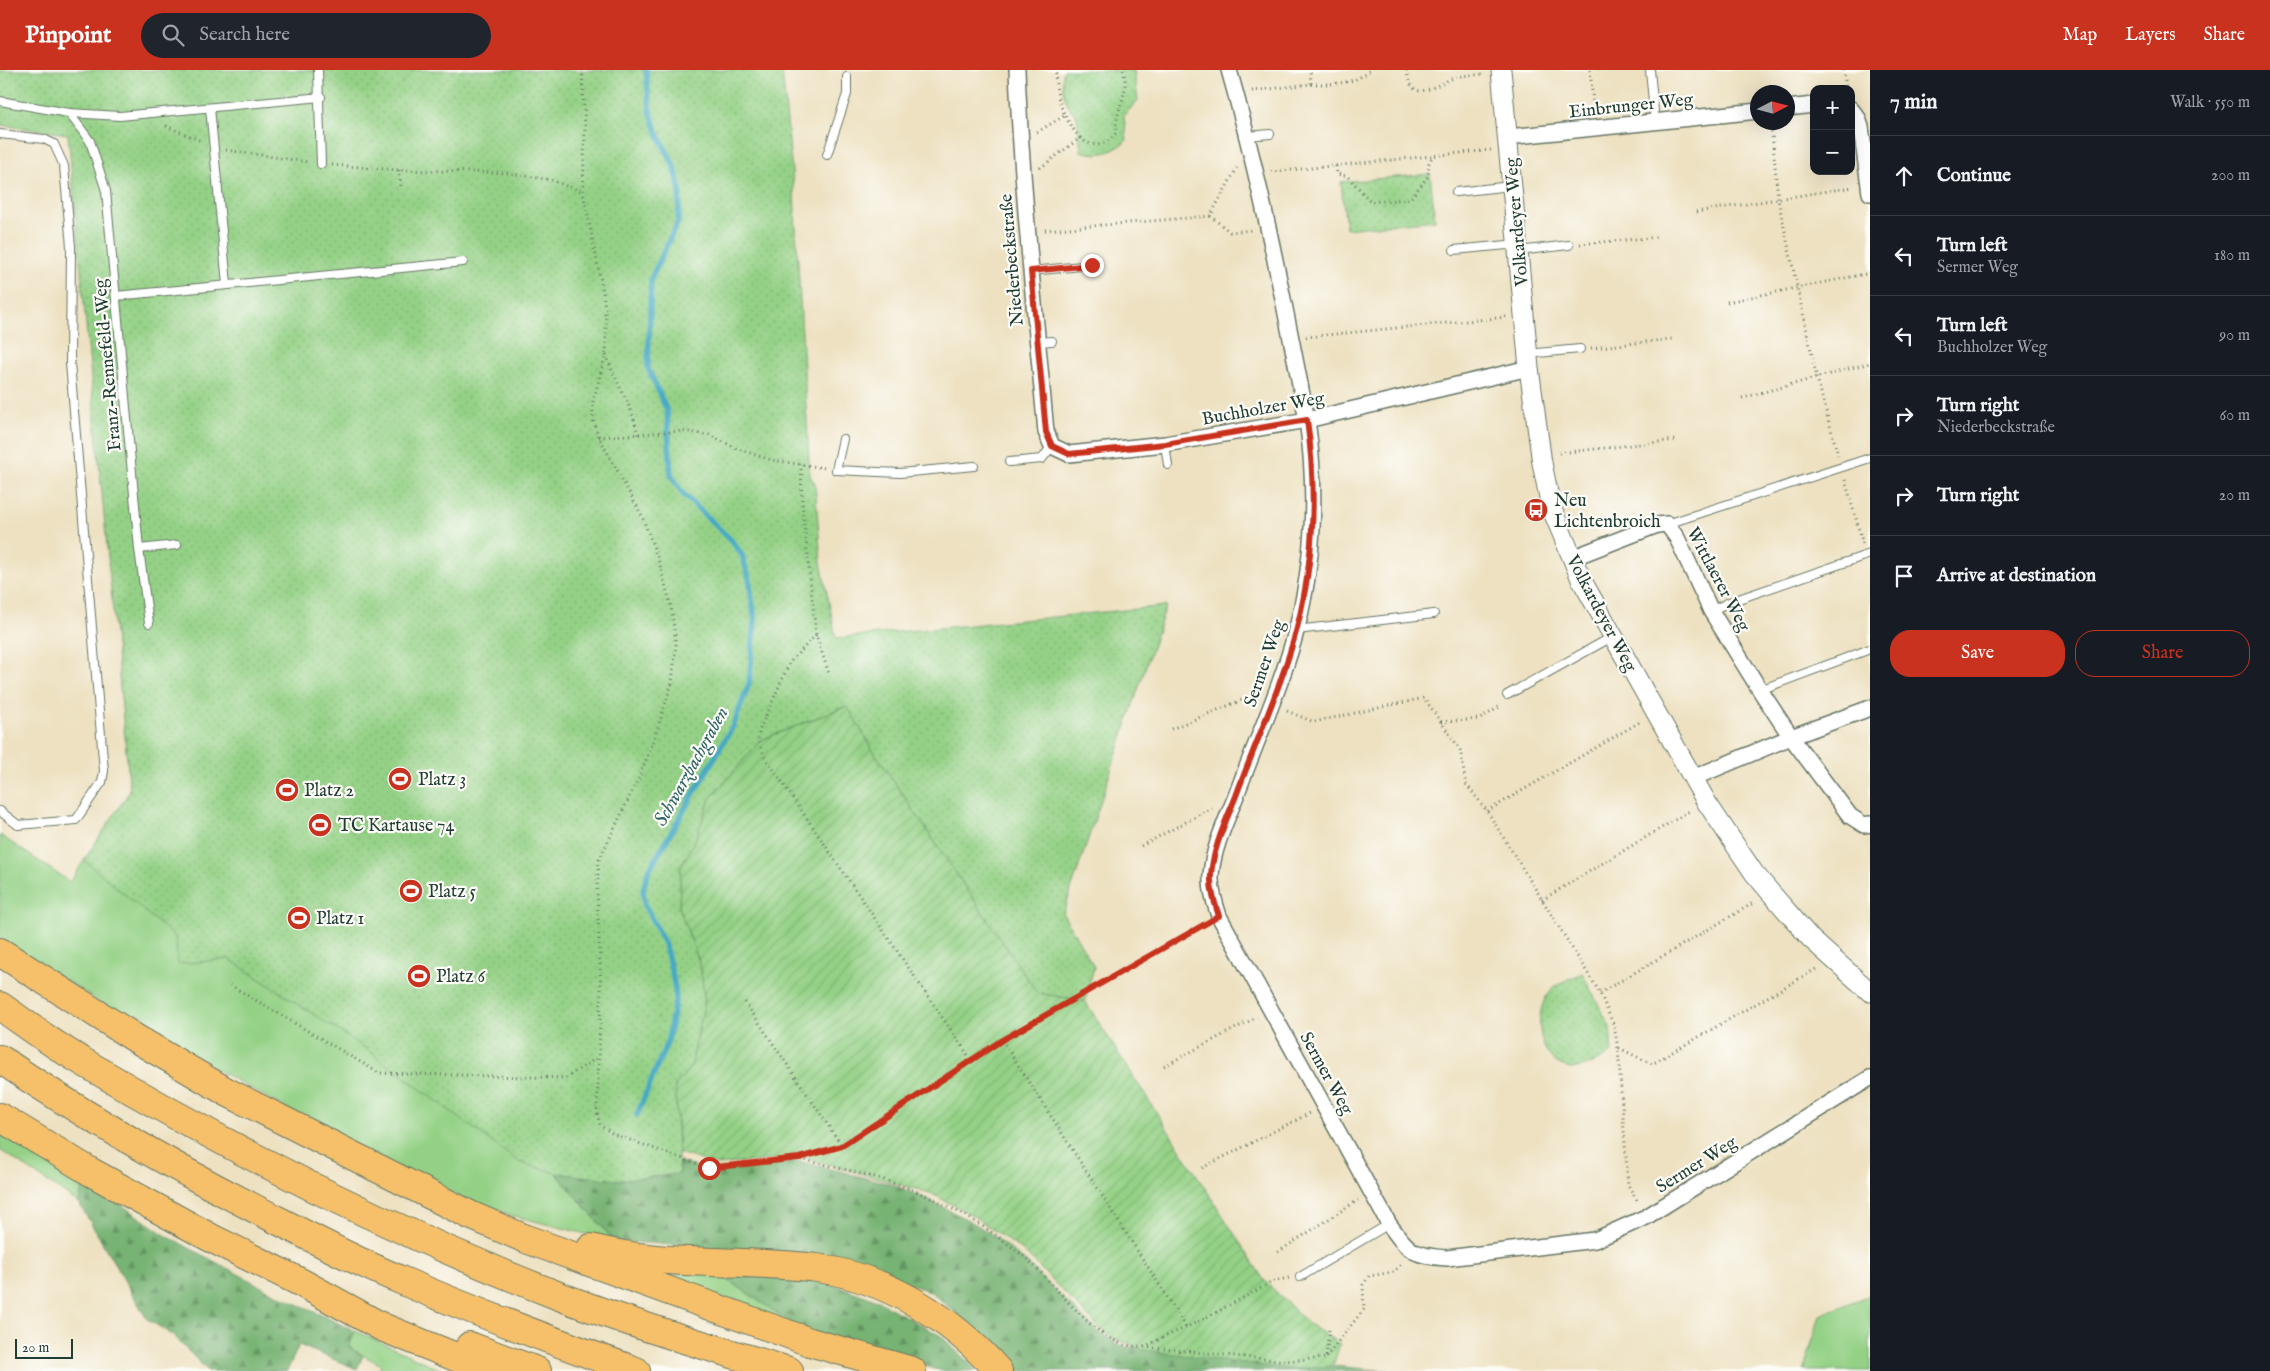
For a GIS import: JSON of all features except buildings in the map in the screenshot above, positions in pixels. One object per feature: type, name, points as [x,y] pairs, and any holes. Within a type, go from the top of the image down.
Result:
[{"type":"highway","points":[[0,952],[134,1038],[227,1092],[455,1208],[526,1239],[810,1342],[912,1371]]},
{"type":"highway","points":[[0,1006],[78,1060],[233,1147],[410,1235],[561,1297],[708,1347],[789,1371]]},
{"type":"highway","points":[[0,1060],[62,1101],[208,1186],[316,1240],[402,1281],[547,1340],[636,1371]]},
{"type":"highway","points":[[0,1117],[91,1172],[185,1224],[300,1282],[382,1327],[490,1371]]},
{"type":"highway","points":[[455,1208],[592,1248],[641,1259],[800,1266],[840,1272],[865,1280],[910,1300],[947,1323],[972,1344],[998,1371]]},
{"type":"highway","points":[[300,1282],[537,1371]]},
{"type":"street","name":"Niederbeckstraße","points":[[1017,70],[1020,143],[1031,271],[1045,342],[1046,432],[1052,446]]},
{"type":"street","points":[[1229,70],[1249,141],[1270,228],[1307,420]]},
{"type":"street","name":"Volkardeyer Weg","points":[[1501,71],[1528,361],[1540,455],[1551,507],[1581,579],[1706,801],[1754,873],[1771,893],[1811,939],[1870,992]]},
{"type":"street","points":[[1795,107],[1810,106]]},
{"type":"street","name":"Einbrunger Weg","points":[[1509,143],[1596,128],[1750,112]]},
{"type":"street","points":[[1855,114],[1866,135],[1869,189]]},
{"type":"street","name":"Buchholzer Weg","points":[[1052,446],[1069,454],[1165,444],[1307,420],[1528,361]]},
{"type":"street","name":"Sermer Weg","points":[[1307,420],[1311,447],[1312,524],[1306,586],[1296,630],[1272,700],[1218,842],[1211,876],[1214,900],[1219,916],[1389,1224],[1412,1251],[1429,1257],[1447,1258],[1595,1240],[1646,1217],[1870,1078]]},
{"type":"street","name":"Wittlaerer Weg","points":[[1572,558],[1658,525],[1667,524],[1677,538],[1711,610],[1791,737],[1850,816],[1864,825],[1870,824]]},
{"type":"street","points":[[1693,778],[1791,737],[1870,708]]},
{"type":"lane","points":[[318,70],[321,164]]},
{"type":"lane","points":[[1650,70],[1655,122]]},
{"type":"lane","points":[[827,155],[847,94],[847,77]]},
{"type":"lane","points":[[0,102],[69,112],[120,116],[320,97]]},
{"type":"lane","points":[[210,108],[227,284]]},
{"type":"lane","name":"Franz-Rennefeld-Weg","points":[[69,112],[90,142],[106,191],[139,549],[149,623]]},
{"type":"lane","points":[[0,134],[44,139],[54,144],[64,166],[71,247],[70,363],[104,771],[102,782],[76,820],[18,825],[0,811]]},
{"type":"lane","points":[[1249,141],[1270,134]]},
{"type":"lane","points":[[1456,192],[1513,186]]},
{"type":"lane","points":[[1454,250],[1569,246]]},
{"type":"lane","points":[[116,296],[462,262]]},
{"type":"lane","points":[[1031,271],[1092,265]]},
{"type":"lane","points":[[1528,361],[1580,349]]},
{"type":"lane","points":[[843,439],[836,470],[900,473],[974,466]]},
{"type":"lane","points":[[1165,444],[1168,465]]},
{"type":"lane","points":[[1009,462],[1042,458],[1052,446]]},
{"type":"lane","points":[[1667,524],[1870,458]]},
{"type":"lane","points":[[139,549],[177,545]]},
{"type":"lane","points":[[1711,610],[1868,555]]},
{"type":"lane","points":[[1296,630],[1434,614]]},
{"type":"lane","points":[[1507,696],[1614,636]]},
{"type":"lane","points":[[1760,690],[1870,649]]},
{"type":"lane","points":[[1300,1277],[1389,1224]]},
{"type":"path","points":[[582,70],[585,127],[584,192],[603,291],[606,320],[606,354],[593,402],[593,420],[599,437],[642,516],[671,606],[676,644],[672,683],[652,745],[639,777],[598,860],[597,888],[601,991],[596,1111],[600,1125],[612,1134],[709,1168],[799,1158],[842,1146],[1002,1040],[1219,916]]},
{"type":"path","points":[[1056,70],[1055,84],[1064,116],[1080,138],[1095,146],[1103,144],[1116,133],[1116,115],[1126,87],[1122,70]]},
{"type":"path","points":[[1310,70],[1311,84]]},
{"type":"path","points":[[1236,95],[1256,89],[1353,81],[1364,76],[1370,70]]},
{"type":"path","points":[[1407,70],[1410,84],[1416,90],[1423,91],[1436,88],[1458,76],[1501,71]]},
{"type":"path","points":[[1590,70],[1596,128]]},
{"type":"path","points":[[1844,70],[1846,85]]},
{"type":"path","points":[[1020,143],[1064,116]]},
{"type":"path","points":[[1772,130],[1778,199],[1817,378],[1841,468],[1868,555]]},
{"type":"path","points":[[1023,182],[1080,138]]},
{"type":"path","points":[[1210,216],[1249,141]]},
{"type":"path","points":[[1257,174],[1432,156],[1509,143]]},
{"type":"path","points":[[1336,166],[1337,174],[1347,176],[1371,202],[1410,199],[1429,175],[1428,165],[1432,156]]},
{"type":"path","points":[[321,164],[399,170],[508,173],[551,180],[584,192]]},
{"type":"path","points":[[399,170],[401,188]]},
{"type":"path","points":[[1696,212],[1778,199],[1869,189]]},
{"type":"path","points":[[1028,232],[1210,216],[1230,232],[1270,228]]},
{"type":"path","points":[[1569,246],[1659,237]]},
{"type":"path","points":[[1727,302],[1870,273]]},
{"type":"path","points":[[1291,339],[1524,315]]},
{"type":"path","points":[[1580,349],[1672,339]]},
{"type":"path","points":[[606,354],[613,374],[635,417],[638,435]]},
{"type":"path","points":[[1742,398],[1870,363]]},
{"type":"path","points":[[599,437],[682,431],[709,435],[738,449],[763,457],[836,470]]},
{"type":"path","points":[[1540,455],[1676,440]]},
{"type":"path","points":[[801,464],[802,503],[816,635],[829,674]]},
{"type":"path","points":[[816,635],[790,662],[759,732],[758,742],[770,766],[972,1060]]},
{"type":"path","points":[[1171,729],[1260,692],[1314,722],[1424,698],[1460,750],[1466,784],[1487,811],[1600,993],[1614,1026],[1618,1048],[1628,1185],[1646,1217]]},
{"type":"path","points":[[1440,722],[1480,719],[1501,707],[1507,696]]},
{"type":"path","points":[[1487,811],[1656,713]]},
{"type":"path","points":[[1542,900],[1706,801]]},
{"type":"path","points":[[1141,846],[1220,804],[1231,808]]},
{"type":"path","points":[[1600,993],[1771,893]]},
{"type":"path","points":[[1618,1048],[1652,1064],[1834,959]]},
{"type":"path","points":[[230,985],[379,1073],[566,1078],[599,1057]]},
{"type":"path","points":[[745,1002],[842,1146]]},
{"type":"path","points":[[1164,1066],[1271,1010]]},
{"type":"path","points":[[1002,1040],[1187,1328]]},
{"type":"path","points":[[1202,1168],[1324,1106]]},
{"type":"path","points":[[799,1158],[896,1184],[928,1197],[990,1230],[1028,1260],[1098,1330],[1122,1344],[1286,1361],[1326,1358],[1364,1309],[1363,1285],[1369,1276],[1394,1272],[1412,1251]]},
{"type":"path","points":[[1278,1252],[1372,1192]]},
{"type":"path","points":[[1142,1346],[1187,1328],[1274,1281],[1300,1277]]},
{"type":"path","points":[[1326,1358],[1329,1329]]},
{"type":"green space","points":[[0,70],[782,70],[794,192],[810,476],[815,483],[821,562],[836,638],[1166,606],[1063,914],[1094,967],[1085,1001],[1037,993],[874,752],[846,706],[761,740],[710,799],[694,843],[681,866],[679,907],[700,964],[705,1001],[691,1067],[675,1085],[679,1174],[618,1180],[556,1173],[519,1162],[362,1046],[229,959],[178,964],[175,937],[84,860],[130,791],[68,134],[0,125]]},
{"type":"green space","points":[[1064,70],[1134,70],[1138,100],[1124,116],[1127,140],[1117,148],[1100,154],[1081,151],[1077,116],[1069,107],[1064,95],[1062,82]]},
{"type":"green space","points":[[1430,174],[1435,220],[1346,229],[1341,182]]},
{"type":"green space","points":[[114,622],[519,1162],[556,1173],[614,1241],[514,1216],[448,1192],[336,1136],[135,1024],[0,939],[0,835],[70,882],[130,791]]},
{"type":"green space","points":[[847,706],[874,752],[1037,993],[1085,1001],[1264,1280],[1309,1324],[1340,1344],[1333,1366],[1290,1369],[1144,1350],[1111,1337],[1099,1328],[1024,1252],[972,1215],[930,1193],[802,1157],[717,1165],[679,1153],[675,1085],[691,1067],[705,1001],[700,964],[679,907],[681,866],[694,843],[710,799],[761,740]]},
{"type":"green space","points":[[1582,973],[1610,1027],[1612,1053],[1590,1064],[1576,1068],[1563,1066],[1553,1060],[1541,1038],[1540,1025],[1544,1000],[1551,990],[1562,982]]},
{"type":"green space","points":[[0,1123],[84,1179],[79,1203],[0,1150]]},
{"type":"green space","points":[[799,1161],[894,1185],[970,1221],[990,1233],[1026,1262],[1096,1330],[1121,1346],[1290,1369],[1333,1366],[1389,1371],[1015,1371],[985,1339],[931,1292],[872,1270],[791,1253],[614,1241],[556,1173],[618,1180],[679,1174],[679,1162],[709,1170]]},
{"type":"green space","points":[[84,1179],[165,1235],[268,1290],[355,1331],[349,1347],[363,1356],[357,1369],[299,1345],[287,1371],[208,1371],[173,1335],[147,1319],[79,1203]]},
{"type":"green space","points":[[626,1268],[663,1274],[719,1274],[805,1332]]},
{"type":"green space","points":[[719,1274],[818,1279],[876,1300],[941,1336],[977,1371],[942,1371],[805,1332]]},
{"type":"green space","points":[[1870,1295],[1870,1371],[1804,1371],[1820,1315]]},
{"type":"green space","points":[[355,1331],[440,1369],[439,1371],[379,1371],[381,1365],[348,1347]]},
{"type":"waterway","name":"Schwarzbachgraben","points":[[637,1115],[668,1040],[676,996],[665,945],[645,906],[643,890],[648,872],[733,726],[749,684],[755,621],[749,578],[742,555],[731,540],[683,494],[671,475],[667,411],[648,368],[651,279],[678,222],[680,191],[675,168],[657,132],[650,110],[646,70]]},
{"type":"place","name":"Neu Lichtenbroich","points":[[1536,510]]},
{"type":"place","name":"Platz 3","points":[[400,779]]},
{"type":"place","name":"Platz 2","points":[[287,790]]},
{"type":"place","name":"TC Kartause 74","points":[[320,825]]},
{"type":"place","name":"Platz 5","points":[[411,891]]},
{"type":"place","name":"Platz 1","points":[[299,918]]},
{"type":"place","name":"Platz 6","points":[[419,976]]},
{"type":"route","points":[[709,1168],[799,1158],[842,1146],[857,1138],[1002,1040],[1219,916],[1214,900],[1211,876],[1218,842],[1273,697],[1296,630],[1306,586],[1312,524],[1311,447],[1307,420],[1165,444],[1069,454],[1052,446],[1046,432],[1031,271],[1092,265]]}]
